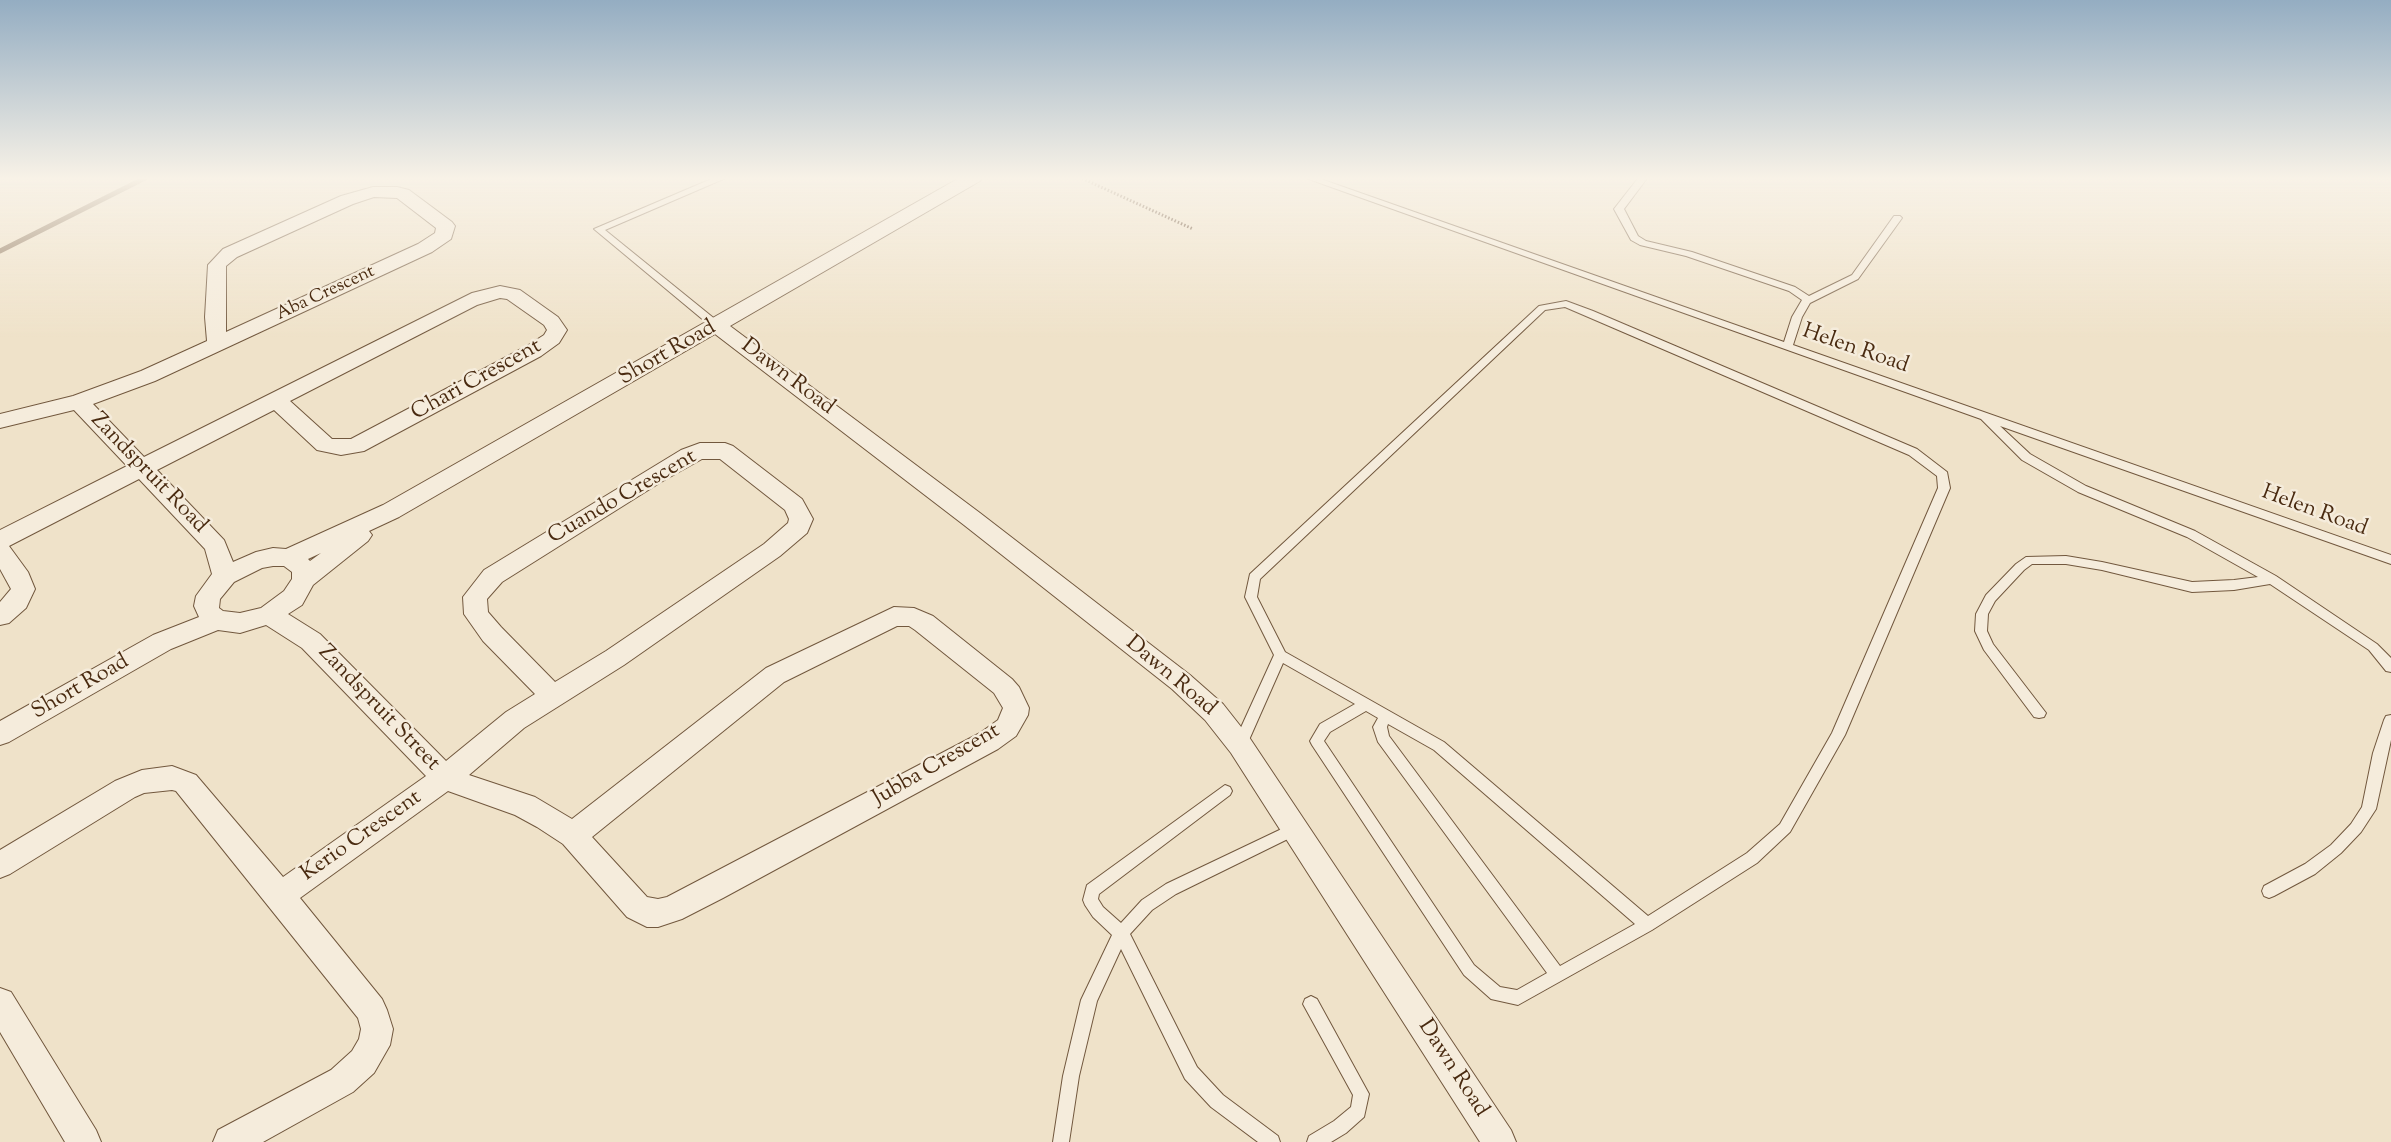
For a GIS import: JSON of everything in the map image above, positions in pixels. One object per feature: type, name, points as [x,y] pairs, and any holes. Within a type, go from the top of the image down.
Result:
[{"type":"street","name":"Aba Crescent","points":[[217,344],[217,264],[230,253],[280,230]]},
{"type":"street","name":"Aba Crescent","points":[[0,421],[79,402],[148,376],[425,248],[444,235],[445,230]]},
{"type":"street","name":"Short Road","points":[[256,561],[273,557],[288,558],[391,512],[882,230]]},
{"type":"street","name":"Chari Crescent","points":[[0,540],[470,301],[500,292],[513,294],[551,321],[557,330],[552,339],[534,351],[356,446],[341,448],[325,445],[276,400]]},
{"type":"street","name":"Dawn Road","points":[[717,326],[824,405],[1181,682],[1214,712],[1240,745],[1499,1142]]},
{"type":"street","name":"Zandspruit Road","points":[[79,402],[216,546],[256,561]]},
{"type":"street","name":"Cuando Crescent","points":[[445,778],[515,720],[554,696],[615,658],[772,550],[799,527],[801,519],[794,505],[725,451],[700,451],[653,476],[493,576],[475,597],[476,614],[492,634],[554,696]]},
{"type":"street","name":"Short Road","points":[[0,734],[212,613],[240,623],[269,615],[391,512]]},
{"type":"street","name":"Zandspruit Road","points":[[216,546],[225,576]]},
{"type":"street","points":[[0,551],[19,578],[23,589],[17,601],[0,616]]},
{"type":"street","name":"Zandspruit Street","points":[[288,558],[299,564],[304,571],[299,589],[311,641]]},
{"type":"street","points":[[212,613],[211,591],[225,576],[256,561]]},
{"type":"street","name":"Zandspruit Street","points":[[269,615],[311,641],[445,778]]},
{"type":"street","name":"Jubba Crescent","points":[[445,778],[525,806],[573,835],[637,907],[647,913],[658,913],[713,889],[989,741],[1007,728],[1015,715],[1016,708],[1010,694],[1002,686],[924,623],[914,617],[894,616],[775,675],[573,835]]},
{"type":"street","name":"Kerio Crescent","points":[[0,865],[125,789],[142,782],[172,778],[186,783],[280,896],[372,1010],[377,1029],[374,1045],[363,1062],[342,1081],[230,1142]]},
{"type":"street","name":"Kerio Crescent","points":[[280,896],[445,778]]},
{"type":"street","points":[[0,1003],[84,1142]]},
{"type":"lane","points":[[601,230],[717,326]]},
{"type":"lane","name":"Helen Road","points":[[1457,230],[2391,560]]},
{"type":"lane","points":[[1630,230],[1634,238],[1643,243],[1689,254],[1792,289],[1809,300]]},
{"type":"lane","points":[[1787,347],[1797,316],[1809,300],[1855,278],[1888,230]]},
{"type":"lane","points":[[1366,704],[1324,728],[1317,741],[1469,970],[1496,994],[1518,998],[1647,926],[1752,858],[1785,828],[1838,735],[1944,488],[1942,475],[1932,465],[1890,442],[1566,304],[1542,308],[1254,577],[1251,597],[1280,655],[1366,704],[1386,716],[1439,746],[1647,926]]},
{"type":"lane","points":[[1983,416],[2026,457],[2082,489],[2191,534],[2272,579],[2373,647],[2391,667]]},
{"type":"lane","points":[[2039,712],[1988,647],[1981,631],[1982,614],[1990,598],[2020,567],[2030,561],[2066,560],[2192,587],[2234,585],[2272,579]]},
{"type":"lane","points":[[1240,745],[1280,655]]},
{"type":"lane","points":[[1386,716],[1380,727],[1383,738],[1558,976]]},
{"type":"lane","points":[[2269,891],[2310,869],[2336,849],[2356,828],[2368,809],[2380,753],[2391,720]]},
{"type":"lane","points":[[1225,791],[1092,890],[1090,900],[1098,912],[1121,933],[1191,1073],[1217,1101],[1272,1142]]},
{"type":"lane","points":[[1061,1142],[1071,1076],[1089,1000],[1121,933],[1147,905],[1171,889],[1295,829]]},
{"type":"lane","points":[[1311,1004],[1361,1094],[1358,1111],[1340,1127],[1315,1142]]},
{"type":"waterway","points":[[0,251],[41,230]]}]
